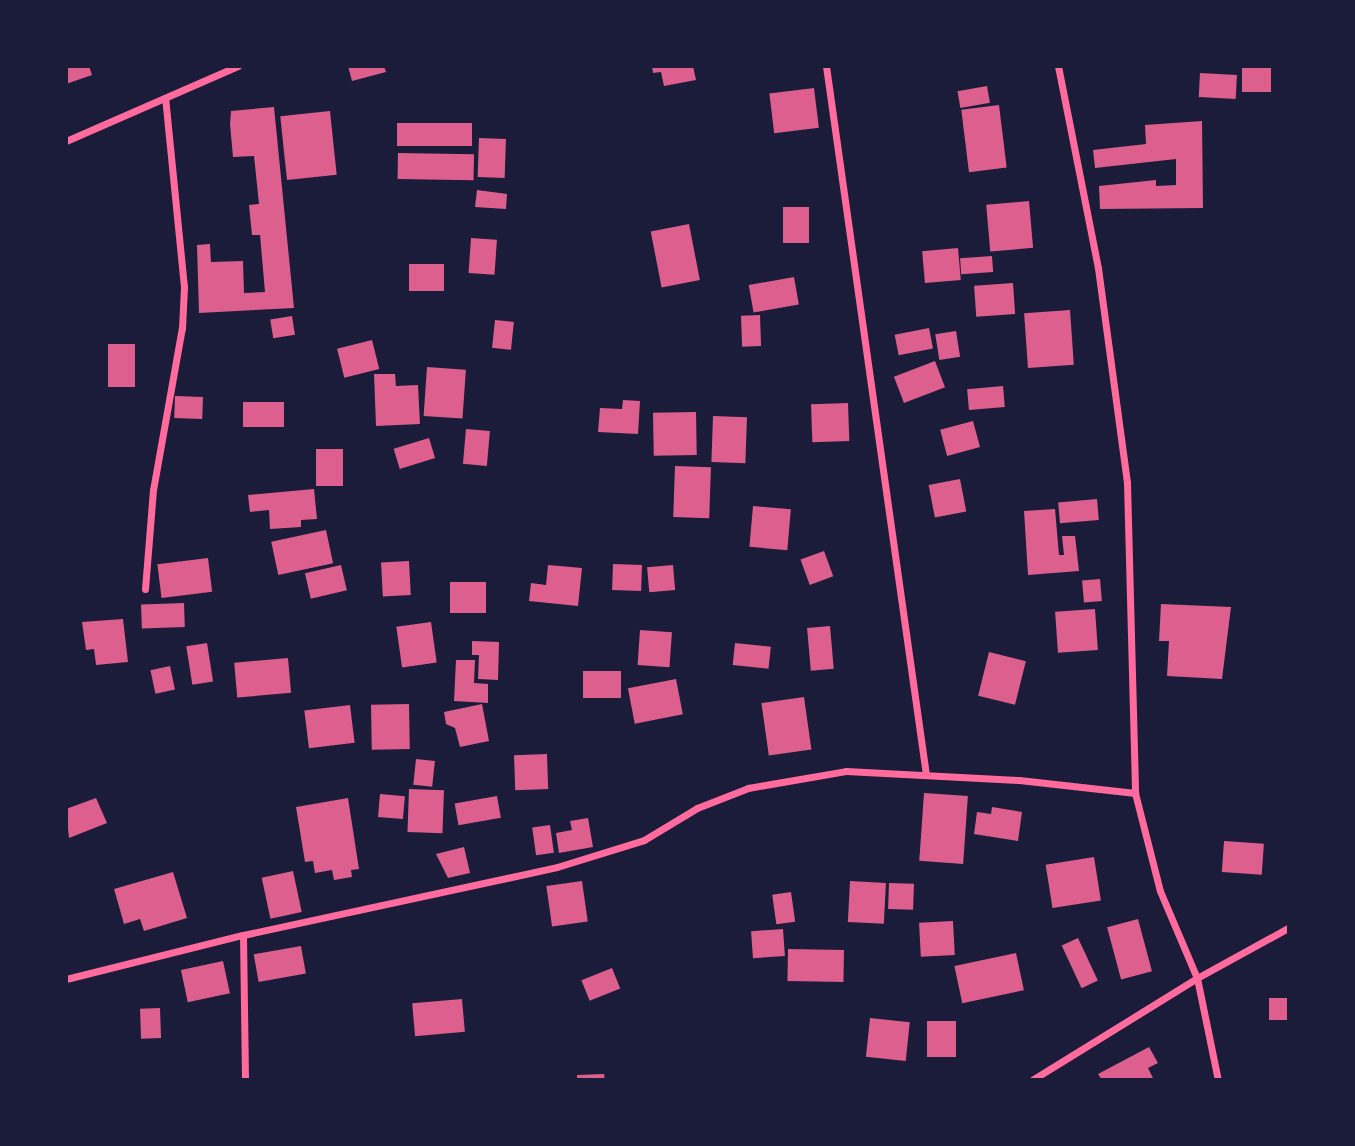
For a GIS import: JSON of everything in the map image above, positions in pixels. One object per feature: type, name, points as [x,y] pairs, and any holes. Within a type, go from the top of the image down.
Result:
[{"type":"street","points":[[66,141],[238,66]]},
{"type":"street","points":[[825,66],[926,775]]},
{"type":"street","points":[[1058,66],[1098,268],[1127,483],[1135,793],[1160,891],[1197,978],[1218,1080]]},
{"type":"street","points":[[145,589],[153,490],[182,328],[184,287],[165,98]]},
{"type":"street","points":[[66,979],[243,935],[557,867],[644,840],[697,808],[748,788],[846,771],[1135,793]]},
{"type":"street","points":[[1032,1080],[1197,978],[1289,928]]},
{"type":"street","points":[[243,935],[245,1080]]},
{"type":"building","points":[[66,66],[89,66],[92,75],[66,84]]},
{"type":"building","points":[[348,66],[384,66],[386,72],[352,81]]},
{"type":"building","points":[[652,66],[693,66],[696,80],[664,86],[661,72],[653,73]]},
{"type":"building","points":[[1242,66],[1271,66],[1271,92],[1242,92]]},
{"type":"building","points":[[1200,73],[1237,75],[1236,99],[1199,97]]},
{"type":"building","points":[[987,86],[990,103],[960,108],[957,91]]},
{"type":"building","points":[[814,88],[819,128],[774,133],[769,93]]},
{"type":"building","points":[[999,105],[1007,168],[969,172],[961,110]]},
{"type":"building","points":[[274,107],[294,308],[199,313],[197,245],[210,244],[211,262],[243,261],[244,293],[265,292],[260,235],[252,235],[249,205],[259,204],[254,156],[233,157],[230,124],[231,111]]},
{"type":"building","points":[[330,111],[337,175],[287,180],[280,116]]},
{"type":"building","points":[[1202,121],[1203,208],[1100,209],[1099,186],[1156,180],[1156,186],[1176,185],[1176,159],[1095,168],[1093,150],[1146,144],[1145,125]]},
{"type":"building","points":[[397,123],[472,123],[472,146],[397,146]]},
{"type":"building","points":[[479,138],[506,139],[505,178],[478,177]]},
{"type":"building","points":[[398,153],[474,154],[474,180],[398,179]]},
{"type":"building","points":[[477,190],[507,194],[506,209],[475,207]]},
{"type":"building","points":[[1029,201],[1033,248],[990,252],[986,205]]},
{"type":"building","points":[[783,207],[809,207],[809,243],[783,243]]},
{"type":"building","points":[[689,224],[700,280],[662,287],[651,231]]},
{"type":"building","points":[[471,238],[497,240],[494,275],[469,273]]},
{"type":"building","points":[[958,248],[961,280],[925,283],[922,251]]},
{"type":"building","points":[[992,256],[993,272],[961,274],[960,258]]},
{"type":"building","points":[[409,264],[444,264],[444,291],[409,291]]},
{"type":"building","points":[[794,277],[799,305],[754,313],[749,285]]},
{"type":"building","points":[[1013,283],[1015,314],[976,317],[974,286]]},
{"type":"building","points":[[1070,310],[1074,365],[1028,368],[1024,313]]},
{"type":"building","points":[[760,315],[761,346],[742,347],[741,316]]},
{"type":"building","points":[[292,316],[295,335],[273,338],[270,319]]},
{"type":"building","points":[[495,320],[514,322],[511,350],[492,348]]},
{"type":"building","points":[[929,328],[933,349],[899,355],[895,335]]},
{"type":"building","points":[[956,331],[960,357],[939,360],[935,334]]},
{"type":"building","points":[[372,340],[379,369],[344,378],[337,349]]},
{"type":"building","points":[[108,344],[135,344],[135,387],[108,387]]},
{"type":"building","points":[[935,361],[945,387],[904,403],[894,377]]},
{"type":"building","points":[[427,367],[466,370],[462,419],[424,416]]},
{"type":"building","points":[[374,374],[395,374],[396,386],[418,385],[420,424],[376,426]]},
{"type":"building","points":[[1003,386],[1005,407],[969,410],[967,389]]},
{"type":"building","points":[[175,396],[203,397],[202,419],[174,418]]},
{"type":"building","points":[[623,400],[640,401],[638,434],[598,432],[600,408],[622,409]]},
{"type":"building","points":[[243,402],[284,402],[284,427],[243,427]]},
{"type":"building","points":[[848,403],[849,441],[812,442],[811,404]]},
{"type":"building","points":[[696,412],[697,455],[654,456],[653,413]]},
{"type":"building","points":[[713,416],[747,417],[745,463],[711,462]]},
{"type":"building","points":[[973,421],[980,447],[947,456],[940,430]]},
{"type":"building","points":[[466,429],[490,431],[487,466],[463,464]]},
{"type":"building","points":[[429,438],[435,458],[400,469],[394,449]]},
{"type":"building","points":[[316,449],[343,449],[343,486],[316,486]]},
{"type":"building","points":[[675,466],[711,467],[709,518],[673,517]]},
{"type":"building","points":[[960,479],[966,511],[935,517],[929,485]]},
{"type":"building","points":[[314,489],[317,519],[301,520],[301,527],[270,529],[269,510],[250,512],[248,495]]},
{"type":"building","points":[[1097,499],[1099,520],[1060,523],[1058,502]]},
{"type":"building","points":[[753,506],[791,509],[787,550],[749,547]]},
{"type":"building","points":[[1055,509],[1059,555],[1064,555],[1062,536],[1075,536],[1079,571],[1028,575],[1024,511]]},
{"type":"building","points":[[326,530],[333,563],[278,575],[271,542]]},
{"type":"building","points":[[824,551],[833,576],[810,585],[801,560]]},
{"type":"building","points":[[208,558],[212,592],[162,598],[157,564]]},
{"type":"building","points":[[409,561],[411,595],[383,596],[381,562]]},
{"type":"building","points":[[613,564],[642,565],[641,591],[612,590]]},
{"type":"building","points":[[341,565],[347,590],[311,599],[305,573]]},
{"type":"building","points":[[548,565],[582,568],[578,606],[529,601],[531,583],[546,585]]},
{"type":"building","points":[[673,565],[675,590],[649,592],[647,567]]},
{"type":"building","points":[[1100,579],[1102,601],[1084,602],[1082,581]]},
{"type":"building","points":[[450,582],[486,582],[486,613],[450,613]]},
{"type":"building","points":[[184,603],[185,627],[142,628],[141,605]]},
{"type":"building","points":[[1161,604],[1231,607],[1222,679],[1167,676],[1169,641],[1159,641]]},
{"type":"building","points":[[1095,609],[1098,650],[1058,653],[1055,612]]},
{"type":"building","points":[[123,619],[128,662],[96,665],[94,649],[86,650],[82,622]]},
{"type":"building","points":[[431,622],[437,663],[402,667],[396,627]]},
{"type":"building","points":[[830,626],[834,669],[811,671],[807,628]]},
{"type":"building","points":[[640,630],[672,632],[669,667],[638,665]]},
{"type":"building","points":[[472,641],[499,642],[498,680],[478,679],[479,655],[472,655]]},
{"type":"building","points":[[207,643],[213,682],[192,685],[186,646]]},
{"type":"building","points":[[735,643],[771,647],[769,669],[733,665]]},
{"type":"building","points":[[989,652],[1026,661],[1015,705],[978,696]]},
{"type":"building","points":[[288,658],[291,693],[237,698],[234,663]]},
{"type":"building","points":[[456,660],[475,660],[474,683],[488,684],[488,703],[454,701]]},
{"type":"building","points":[[170,666],[175,689],[155,694],[150,670]]},
{"type":"building","points":[[583,671],[621,671],[621,698],[583,698]]},
{"type":"building","points":[[676,679],[683,714],[635,724],[628,688]]},
{"type":"building","points":[[804,697],[811,749],[769,755],[761,703]]},
{"type":"building","points":[[409,704],[410,749],[372,750],[371,705]]},
{"type":"building","points":[[482,704],[489,741],[460,747],[455,728],[446,724],[444,712]]},
{"type":"building","points":[[350,705],[355,743],[309,748],[304,711]]},
{"type":"building","points":[[547,754],[548,789],[515,790],[514,755]]},
{"type":"building","points":[[416,759],[435,761],[432,787],[413,785]]},
{"type":"building","points":[[409,789],[444,790],[442,833],[407,832]]},
{"type":"building","points":[[924,793],[968,796],[963,864],[919,861]]},
{"type":"building","points":[[380,794],[405,796],[403,819],[378,817]]},
{"type":"building","points":[[497,796],[501,818],[458,825],[455,803]]},
{"type":"building","points":[[96,798],[107,823],[69,838],[66,809]]},
{"type":"building","points":[[348,798],[359,869],[351,870],[352,877],[334,880],[332,870],[315,873],[313,861],[305,862],[296,807]]},
{"type":"building","points":[[992,807],[1022,812],[1018,841],[974,834],[977,812],[991,814]]},
{"type":"building","points":[[588,818],[593,847],[559,853],[556,833],[572,830],[570,821]]},
{"type":"building","points":[[550,825],[554,853],[536,855],[532,828]]},
{"type":"building","points":[[1224,841],[1264,844],[1262,875],[1222,872]]},
{"type":"building","points":[[464,847],[470,873],[448,878],[436,854]]},
{"type":"building","points":[[1094,857],[1101,900],[1052,908],[1046,865]]},
{"type":"building","points":[[293,871],[302,912],[270,919],[262,878]]},
{"type":"building","points":[[173,872],[187,918],[144,931],[140,919],[124,924],[114,889]]},
{"type":"building","points":[[582,881],[588,922],[552,927],[546,886]]},
{"type":"building","points":[[850,881],[886,883],[884,924],[848,922]]},
{"type":"building","points":[[889,883],[914,884],[913,910],[888,909]]},
{"type":"building","points":[[791,892],[795,922],[776,924],[772,895]]},
{"type":"building","points":[[1138,919],[1152,971],[1121,979],[1107,927]]},
{"type":"building","points":[[953,921],[955,955],[921,957],[919,923]]},
{"type":"building","points":[[783,929],[785,956],[753,958],[751,931]]},
{"type":"building","points":[[1078,938],[1098,981],[1082,988],[1062,946]]},
{"type":"building","points":[[301,946],[306,974],[259,982],[254,954]]},
{"type":"building","points":[[788,949],[844,950],[843,982],[787,981]]},
{"type":"building","points":[[1016,953],[1024,990],[962,1003],[954,966]]},
{"type":"building","points":[[223,961],[230,993],[188,1002],[181,970]]},
{"type":"building","points":[[612,968],[620,988],[590,1001],[581,980]]},
{"type":"building","points":[[1269,998],[1288,998],[1288,1020],[1269,1020]]},
{"type":"building","points":[[462,999],[465,1032],[415,1036],[412,1003]]},
{"type":"building","points":[[160,1008],[161,1038],[141,1039],[140,1009]]},
{"type":"building","points":[[870,1018],[910,1022],[906,1061],[866,1057]]},
{"type":"building","points":[[927,1021],[956,1021],[956,1057],[927,1057]]},
{"type":"building","points":[[1149,1047],[1158,1063],[1148,1068],[1154,1080],[1102,1080],[1098,1074]]},
{"type":"building","points":[[604,1074],[605,1080],[577,1080],[577,1075]]}]
